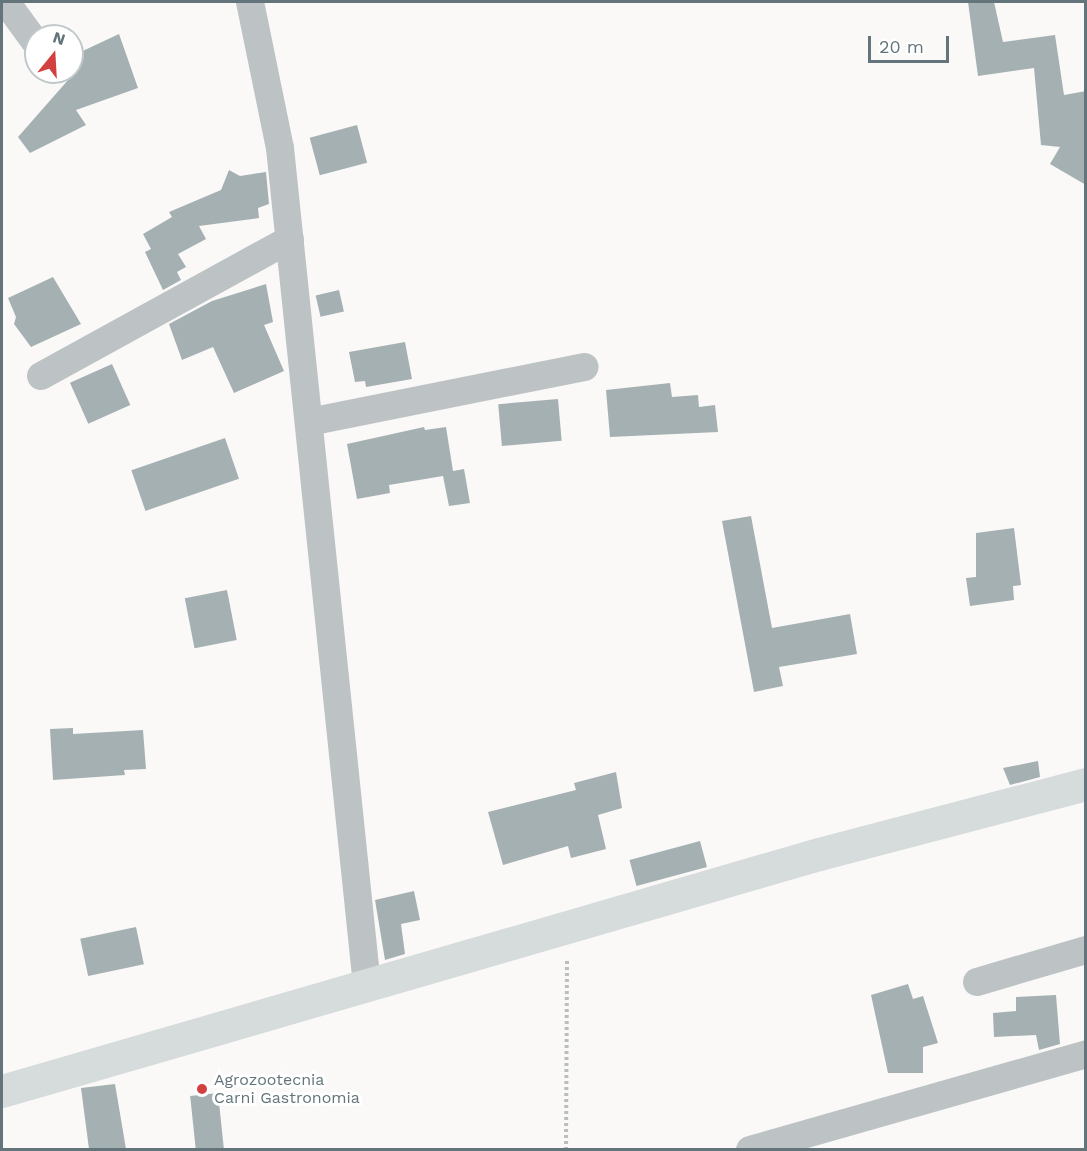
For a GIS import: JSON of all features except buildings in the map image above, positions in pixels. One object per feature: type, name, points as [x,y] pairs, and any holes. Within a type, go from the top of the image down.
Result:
[{"type":"street","points":[[6,2],[24,27]]},
{"type":"street","points":[[250,2],[280,148],[367,985]]},
{"type":"street","points":[[41,376],[290,239]]},
{"type":"street","points":[[309,422],[585,367]]},
{"type":"street","points":[[2,1091],[567,927],[1086,784]]},
{"type":"street","points":[[977,982],[1086,950]]},
{"type":"street","points":[[750,1149],[1086,1054]]},
{"type":"path","points":[[566,1149],[567,927]]},
{"type":"place","name":"Agrozootecnia Carni Gastronomia","points":[[202,1089]]}]
